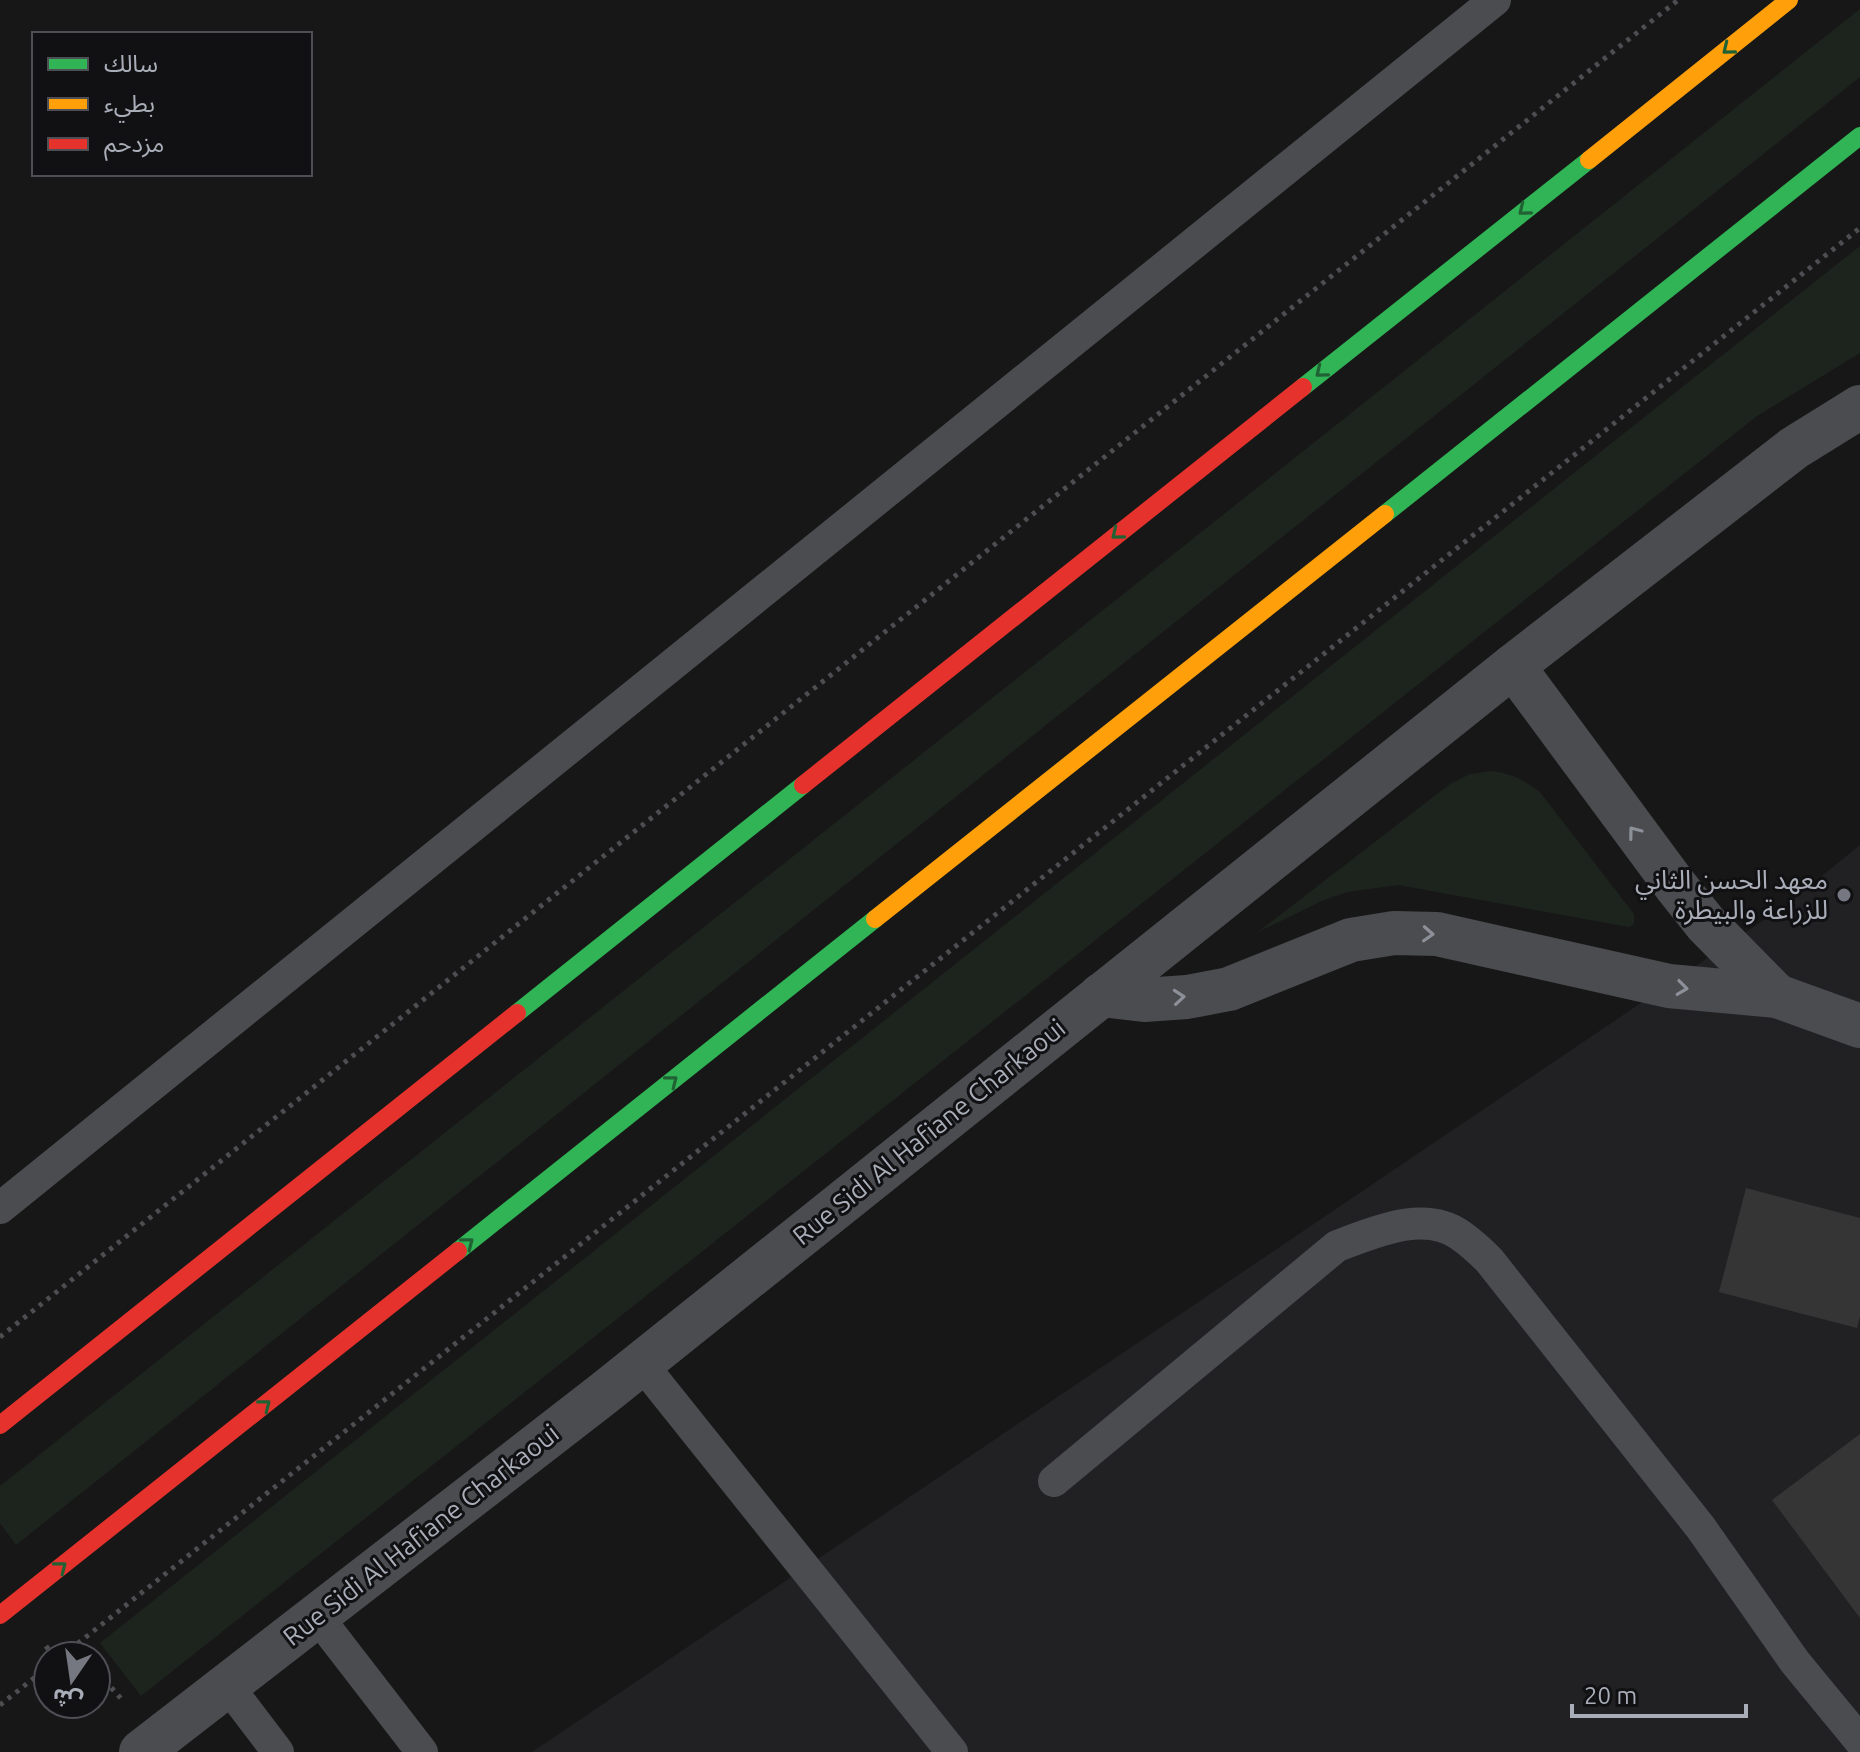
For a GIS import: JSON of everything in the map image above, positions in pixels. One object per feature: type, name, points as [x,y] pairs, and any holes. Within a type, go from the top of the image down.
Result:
[{"type":"main road","points":[[0,1425],[1789,0]]},
{"type":"main road","points":[[0,1615],[1860,136]]},
{"type":"street","name":"Rue Sidi Al Hafiane Charkaoui","points":[[141,1752],[477,1494],[1513,666],[1794,448],[1860,407]]},
{"type":"street","points":[[1513,666],[1706,924],[1777,996]]},
{"type":"street","points":[[1101,995],[1144,1000],[1187,997],[1229,989],[1351,940],[1394,933],[1437,934],[1669,986],[1777,996],[1860,1026]]},
{"type":"lane","points":[[0,1208],[1495,0]]},
{"type":"lane","points":[[1054,1481],[1337,1246],[1388,1227],[1429,1224],[1458,1232],[1489,1260],[1701,1528],[1795,1662],[1860,1741]]},
{"type":"lane","points":[[641,1363],[952,1752]]},
{"type":"lane","points":[[317,1616],[422,1752]]},
{"type":"lane","points":[[227,1685],[278,1752]]},
{"type":"path","points":[[0,1337],[1678,0]]},
{"type":"path","points":[[82,1640],[1860,228]]},
{"type":"path","points":[[0,1705],[32,1680]]},
{"type":"shaded area","points":[[1860,9],[1860,77],[16,1545],[0,1523],[0,1486]]},
{"type":"shaded area","points":[[1860,246],[1860,353],[1757,416],[141,1696],[112,1659],[112,1640],[104,1640]]},
{"type":"shaded area","points":[[1492,771],[1518,778],[1540,792],[1634,914],[1634,924],[1629,927],[1398,885],[1348,892],[1324,900],[1258,932],[1450,784],[1470,774]]},
{"type":"shaded area","points":[[1860,845],[1860,1752],[532,1752],[1786,905]]},
{"type":"building","points":[[1746,1188],[1860,1218],[1860,1316],[1857,1328],[1719,1292]]},
{"type":"building","points":[[1860,1434],[1860,1618],[1772,1500]]},
{"type":"traffic: fast","points":[[1385,514],[1860,136]]},
{"type":"traffic: fast","points":[[1303,387],[1589,160]]},
{"type":"traffic: fast","points":[[517,1013],[803,785]]},
{"type":"traffic: fast","points":[[458,1251],[875,919]]},
{"type":"traffic: slow","points":[[1589,160],[1789,0]]},
{"type":"traffic: slow","points":[[875,919],[1385,514]]},
{"type":"traffic: jam","points":[[803,785],[1303,387]]},
{"type":"traffic: jam","points":[[0,1425],[517,1013]]},
{"type":"traffic: jam","points":[[0,1615],[458,1251]]},
{"type":"place","name":"معهد الحسن الثاني للزراعة والبيطرة","points":[[1844,895]]}]
